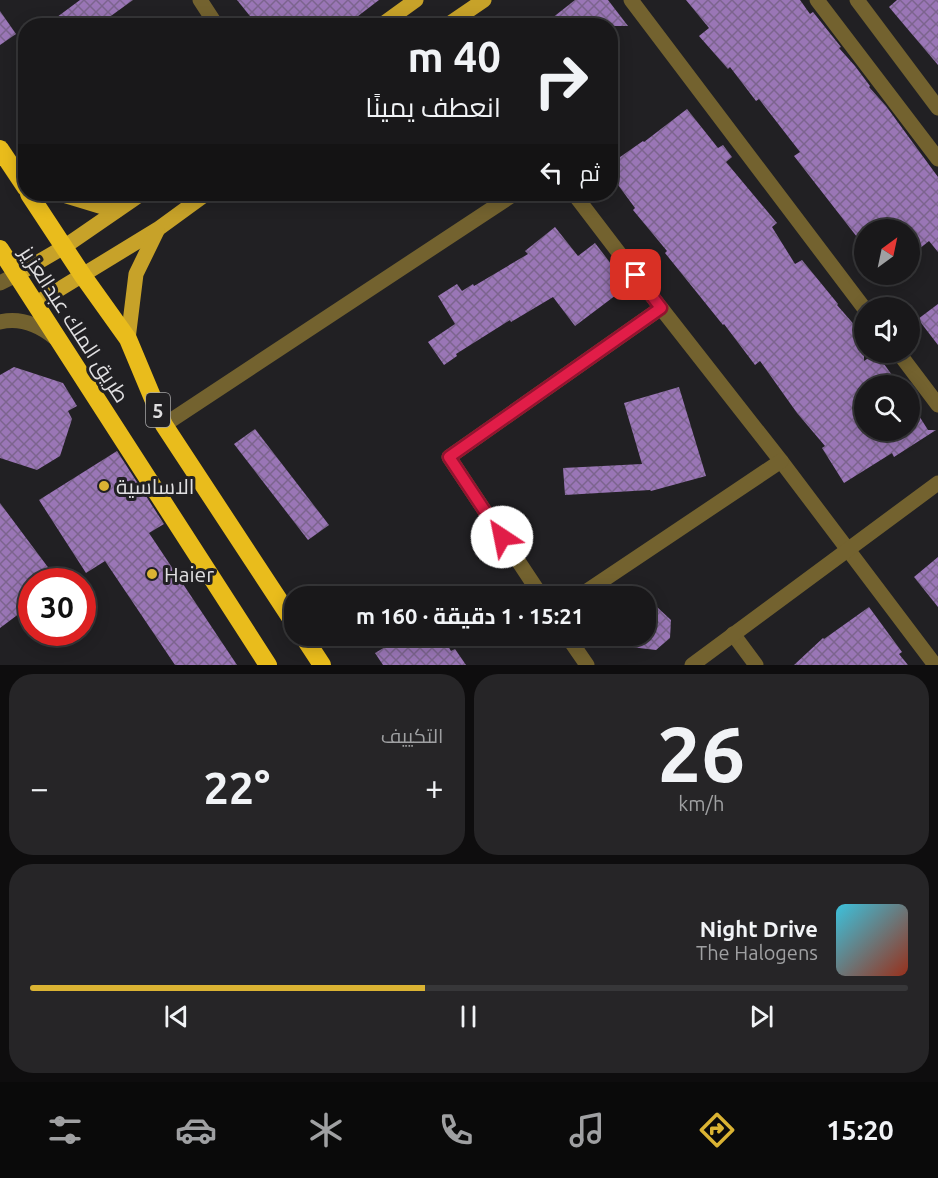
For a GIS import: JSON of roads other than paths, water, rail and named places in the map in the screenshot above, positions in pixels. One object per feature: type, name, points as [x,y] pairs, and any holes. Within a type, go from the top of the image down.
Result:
[{"type":"highway","points":[[2,153],[18,176]]},
{"type":"highway","name":"طريق الملك عبدالعزيز","points":[[34,201],[128,339],[164,425],[284,607]]},
{"type":"highway","name":"طريق الملك عبدالعزيز","points":[[0,249],[8,279],[35,304],[268,665]]},
{"type":"highway","points":[[310,646],[322,665]]},
{"type":"main road","points":[[391,18],[416,0]]},
{"type":"main road","points":[[459,18],[484,0]]},
{"type":"main road","points":[[2,153],[18,166]]},
{"type":"main road","points":[[83,201],[116,211]]},
{"type":"main road","points":[[8,279],[64,247],[131,201]]},
{"type":"main road","points":[[35,304],[158,229],[196,201]]},
{"type":"main road","points":[[128,339],[136,274],[158,229]]},
{"type":"street","points":[[200,0],[212,18]]},
{"type":"street","points":[[631,0],[856,297]]},
{"type":"street","points":[[817,0],[938,159]]},
{"type":"street","points":[[857,0],[938,108]]},
{"type":"street","points":[[164,425],[503,201]]},
{"type":"street","points":[[579,201],[847,550],[934,659]]},
{"type":"street","points":[[0,321],[35,304]]},
{"type":"street","points":[[535,586],[449,457],[661,308]]},
{"type":"street","points":[[0,321],[22,321],[41,327],[60,342]]},
{"type":"street","points":[[906,363],[938,405]]},
{"type":"street","points":[[594,586],[781,461]]},
{"type":"street","points":[[692,665],[938,483]]},
{"type":"street","points":[[733,634],[756,665]]},
{"type":"street","points":[[574,646],[587,665]]},
{"type":"place","name":"الاساسية","points":[[104,486]]},
{"type":"place","name":"Haier","points":[[152,574]]}]
